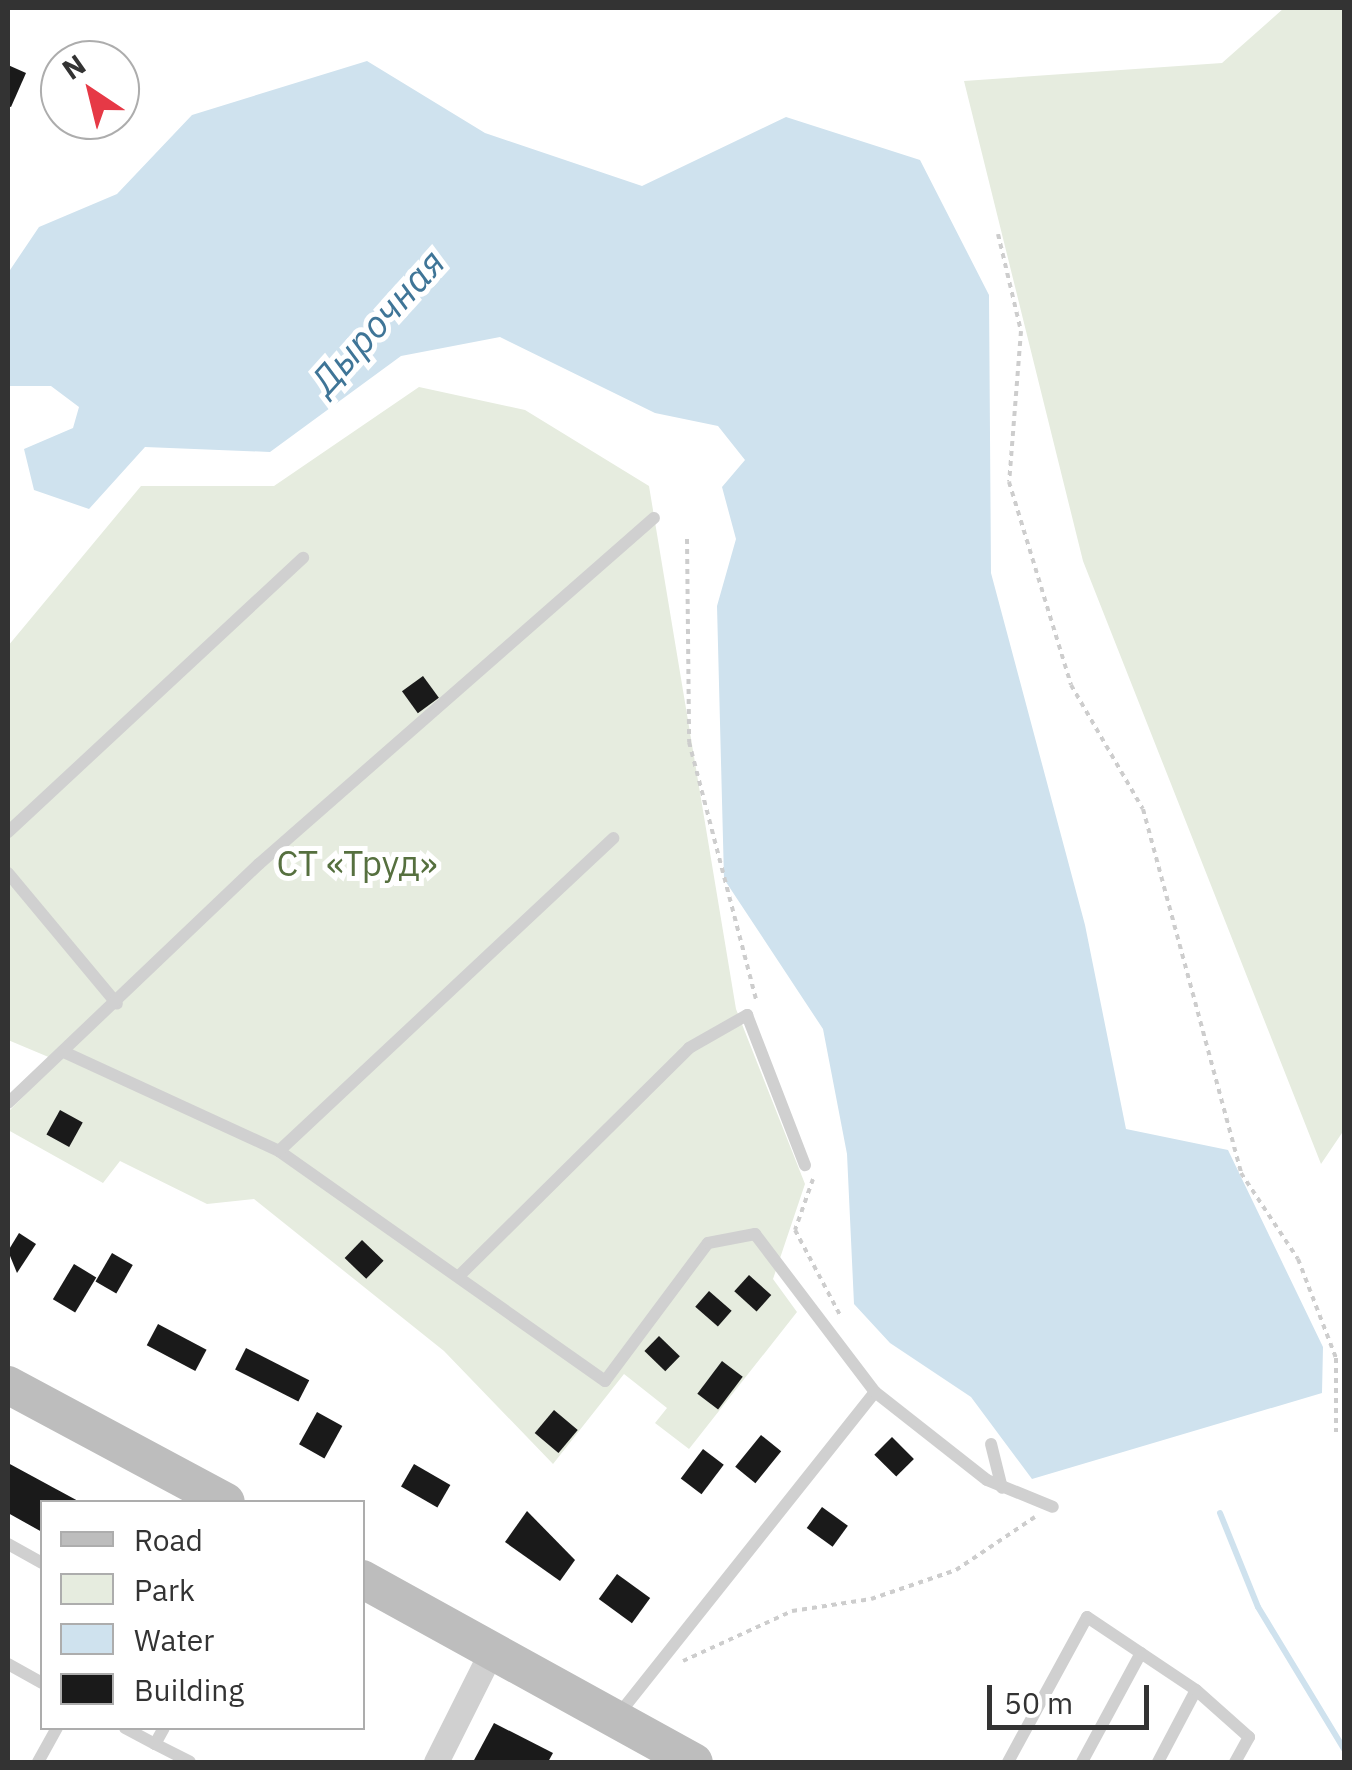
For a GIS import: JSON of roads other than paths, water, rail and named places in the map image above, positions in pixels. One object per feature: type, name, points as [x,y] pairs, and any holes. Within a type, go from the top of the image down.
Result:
[{"type":"main road","points":[[8,1384],[222,1500]]},
{"type":"main road","points":[[365,1581],[694,1762]]},
{"type":"street","points":[[436,1762],[491,1652]]},
{"type":"lane","points":[[8,1102],[66,1053],[260,864],[654,518]]},
{"type":"lane","points":[[8,832],[304,558]]},
{"type":"lane","points":[[278,1150],[614,838]]},
{"type":"lane","points":[[8,873],[116,1004]]},
{"type":"lane","points":[[459,1276],[689,1048],[747,1015],[810,1168]]},
{"type":"lane","points":[[66,1053],[278,1150],[605,1381],[708,1243],[755,1234],[875,1392],[1002,1488],[1054,1507]]},
{"type":"lane","points":[[616,1719],[642,1677],[875,1392]]},
{"type":"lane","points":[[990,1444],[1002,1488]]},
{"type":"lane","points":[[8,1544],[40,1562]]},
{"type":"lane","points":[[1008,1762],[1087,1617],[1196,1690],[1249,1737],[1236,1762]]},
{"type":"lane","points":[[1082,1762],[1141,1653]]},
{"type":"lane","points":[[8,1664],[40,1682]]},
{"type":"lane","points":[[1158,1762],[1196,1690]]},
{"type":"lane","points":[[38,1762],[56,1730]]},
{"type":"lane","points":[[128,1730],[190,1762]]},
{"type":"lane","points":[[155,1744],[163,1730]]},
{"type":"water","points":[[367,61],[485,133],[642,186],[786,117],[920,160],[989,295],[991,573],[1085,925],[1126,1129],[1228,1150],[1323,1347],[1322,1393],[1032,1479],[971,1397],[890,1343],[854,1304],[847,1154],[823,1029],[724,879],[717,606],[736,539],[722,487],[745,460],[718,426],[655,413],[500,337],[401,356],[270,452],[145,447],[89,509],[34,490],[24,449],[73,428],[79,407],[51,386],[8,386],[8,273],[39,227],[117,194],[192,115]]},
{"type":"waterway","name":"Дырочная","points":[[1220,1513],[1258,1607],[1344,1749]]},
{"type":"park label","name":"СТ «Труд»","points":[[357,863]]}]
